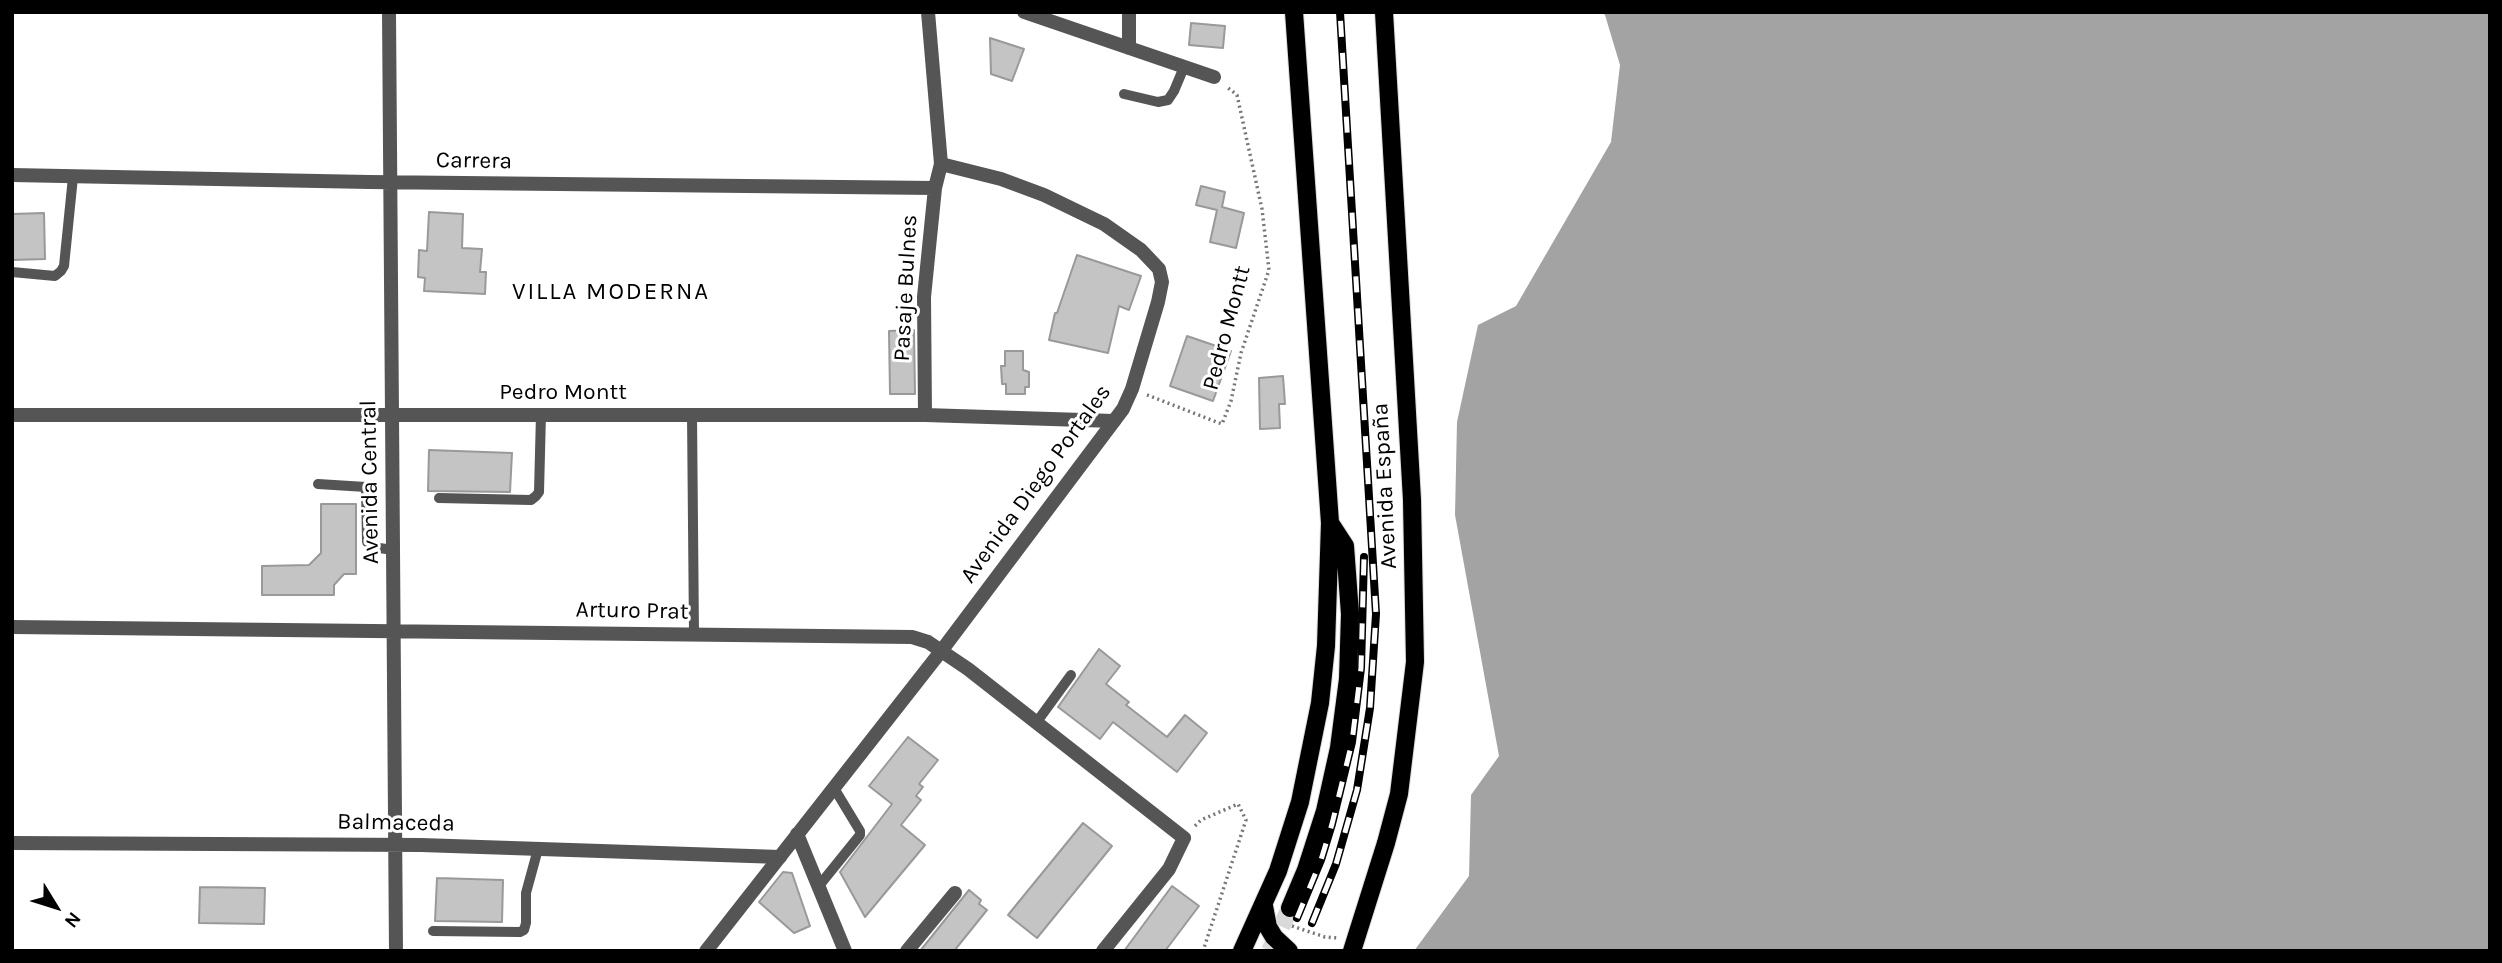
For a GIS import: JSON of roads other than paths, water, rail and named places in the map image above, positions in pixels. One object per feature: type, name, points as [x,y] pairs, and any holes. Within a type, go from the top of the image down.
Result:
[{"type":"main road","name":"Avenida España","points":[[1242,951],[1264,906],[1291,835],[1320,703],[1326,646],[1330,523],[1294,12]]},
{"type":"main road","name":"Avenida España","points":[[1350,947],[1399,794],[1415,662],[1412,500],[1384,12]]},
{"type":"main road","name":"Avenida España","points":[[1289,916],[1325,811],[1339,747],[1348,679],[1350,614],[1345,546],[1330,523]]},
{"type":"main road","points":[[1264,906],[1268,927],[1289,951]]},
{"type":"street","name":"Avenida Central","points":[[389,12],[396,951]]},
{"type":"street","points":[[928,12],[941,164]]},
{"type":"street","points":[[1024,12],[1214,77]]},
{"type":"street","points":[[1129,12],[1129,48]]},
{"type":"street","name":"Pasaje Bulnes","points":[[925,415],[924,298],[935,188],[941,164]]},
{"type":"street","name":"Avenida Diego Portales","points":[[706,951],[942,650],[1123,409],[1132,389],[1158,302],[1162,282],[1159,269],[1141,250],[1104,224],[1044,194],[1001,179],[941,164]]},
{"type":"street","name":"Carrera","points":[[12,175],[390,183],[935,188]]},
{"type":"street","name":"Pedro Montt","points":[[12,415],[925,415],[1114,421]]},
{"type":"street","name":"Arturo Prat","points":[[12,627],[912,637],[942,650],[968,669],[1184,838],[1169,869],[1103,951]]},
{"type":"street","points":[[797,834],[845,951]]},
{"type":"street","name":"Balmaceda","points":[[12,843],[395,845],[780,857]]},
{"type":"street","points":[[907,951],[955,893]]},
{"type":"lane","points":[[1124,94],[1158,102],[1168,100],[1184,67]]},
{"type":"lane","points":[[12,272],[55,275],[61,271],[64,266],[73,177]]},
{"type":"lane","points":[[439,498],[531,500],[536,496],[539,492],[541,414]]},
{"type":"lane","points":[[692,415],[694,634]]},
{"type":"lane","points":[[318,484],[366,487],[367,542],[379,548],[394,550]]},
{"type":"lane","points":[[1036,723],[1071,675]]},
{"type":"lane","points":[[818,887],[860,835],[834,788]]},
{"type":"lane","points":[[433,931],[524,930],[526,893],[538,849]]},
{"type":"tunnel","points":[[1270,951],[1290,908]]},
{"type":"railway","points":[[1312,923],[1336,864],[1357,790],[1370,708],[1376,614],[1340,12]]},
{"type":"railway","points":[[1297,918],[1321,860],[1352,742],[1361,668],[1364,557]]},
{"type":"district","name":"VILLA MODERNA","points":[[611,292]]}]
